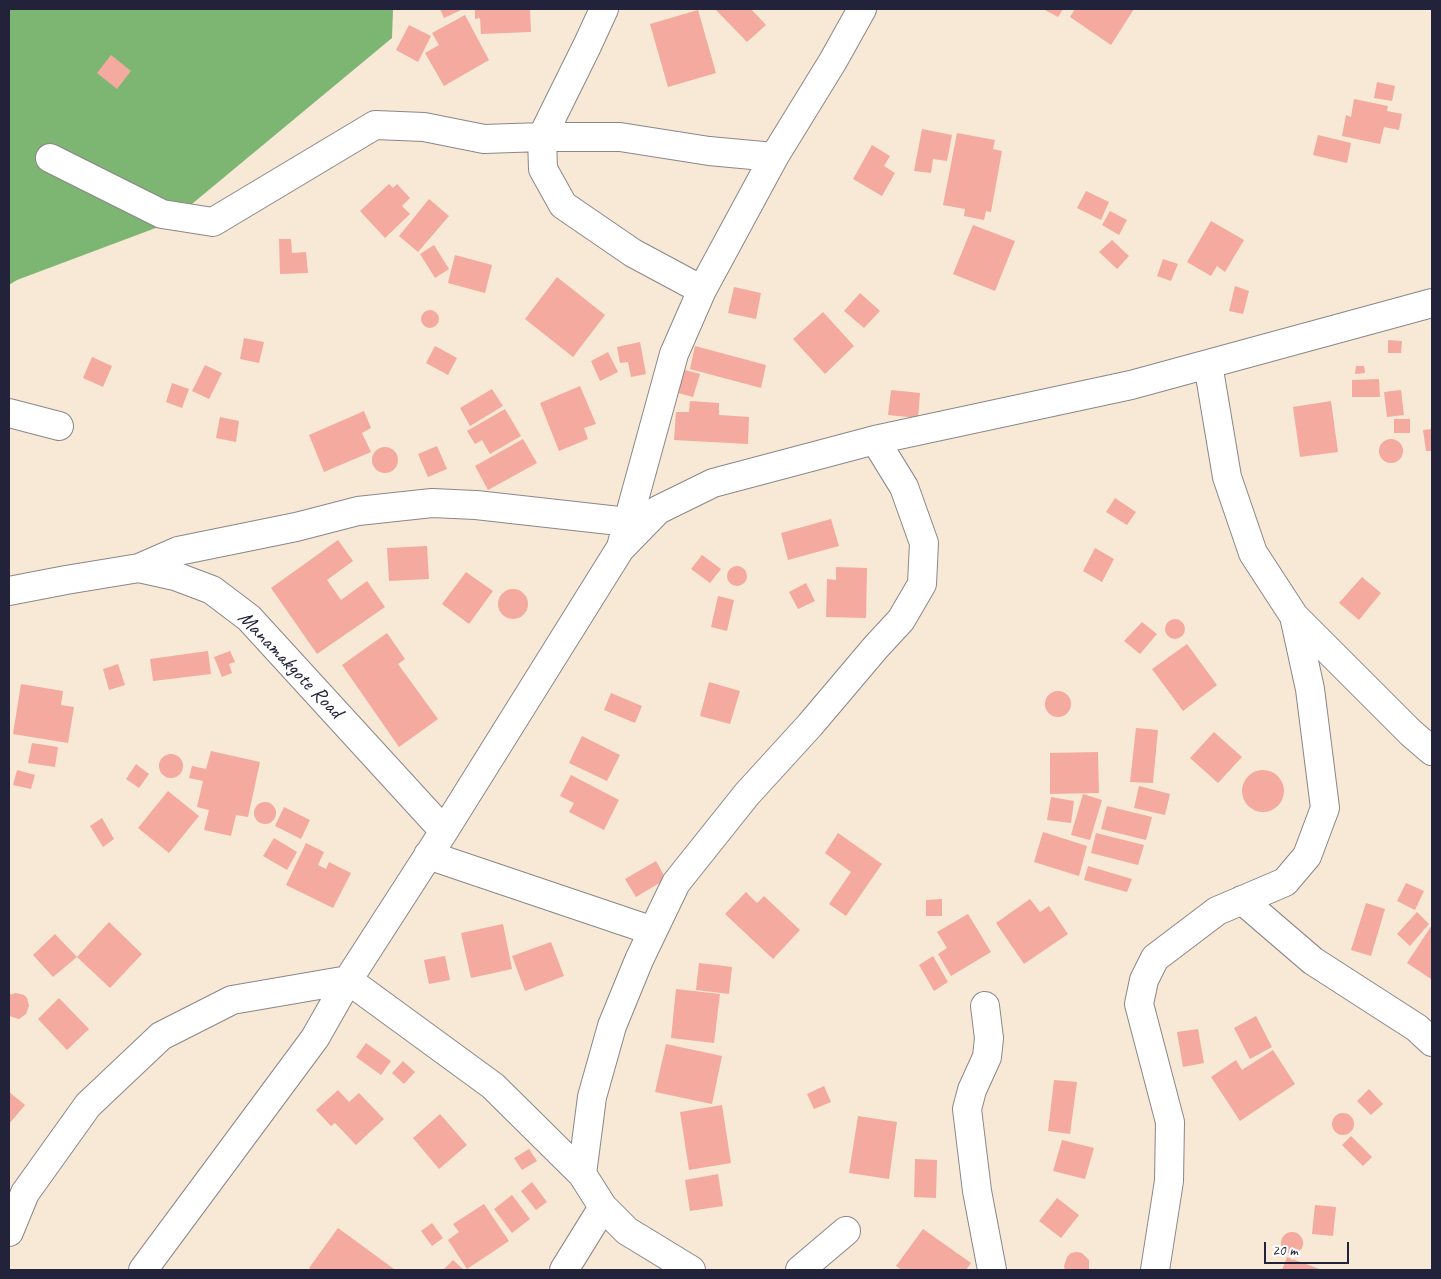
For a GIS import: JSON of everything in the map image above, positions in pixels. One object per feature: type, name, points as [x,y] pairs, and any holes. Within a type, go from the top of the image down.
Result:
[{"type":"street","points":[[604,9],[588,46],[542,137],[543,169],[563,205],[632,253],[702,290]]},
{"type":"street","points":[[620,549],[674,354],[702,290],[774,157],[834,61],[862,9]]},
{"type":"street","points":[[50,158],[162,214],[213,222],[375,125],[424,127],[484,138],[620,137],[709,151],[774,157]]},
{"type":"street","points":[[143,1270],[315,1038],[348,980],[620,549],[658,510],[713,483],[875,440],[1131,385],[1432,303]]},
{"type":"street","points":[[1208,364],[1227,477],[1253,553],[1294,616],[1432,751]]},
{"type":"street","points":[[9,413],[60,426]]},
{"type":"street","points":[[582,1174],[592,1097],[612,1026],[676,883],[746,794],[810,725],[901,620],[922,584],[924,543],[904,487],[875,440]]},
{"type":"street","points":[[139,568],[178,551],[296,528],[358,512],[432,503],[476,505],[628,522]]},
{"type":"street","name":"Manamakgote Road","points":[[9,591],[139,568],[175,576],[212,590],[249,618],[444,830]]},
{"type":"street","points":[[1155,1270],[1169,1181],[1170,1122],[1139,1004],[1144,980],[1155,958],[1217,911],[1285,882],[1307,856],[1325,808],[1310,689],[1294,616]]},
{"type":"street","points":[[428,855],[653,931]]},
{"type":"street","points":[[1242,900],[1313,962],[1417,1028],[1432,1042]]},
{"type":"street","points":[[9,1232],[24,1193],[88,1105],[160,1036],[232,1000],[348,980],[493,1086],[582,1174],[603,1207],[627,1231],[690,1270]]},
{"type":"street","points":[[984,1006],[989,1038],[987,1057],[972,1090],[967,1109],[977,1191],[992,1270]]},
{"type":"street","points":[[564,1270],[603,1207]]},
{"type":"street","points":[[800,1270],[846,1231]]},
{"type":"green space","points":[[9,9],[393,9],[392,38],[169,223],[17,280],[9,285]]},
{"type":"building","points":[[440,9],[463,9],[444,18]]},
{"type":"building","points":[[475,9],[530,9],[531,32],[481,34],[480,18],[475,19]]},
{"type":"building","points":[[715,9],[751,9],[766,25],[747,42]]},
{"type":"building","points":[[1043,9],[1063,9],[1058,17]]},
{"type":"building","points":[[1075,9],[1134,9],[1111,45],[1070,17]]},
{"type":"building","points":[[698,10],[716,73],[668,87],[650,24]]},
{"type":"building","points":[[465,15],[489,60],[444,86],[425,53],[439,45],[432,33]]},
{"type":"building","points":[[409,25],[431,36],[418,62],[396,50]]},
{"type":"building","points":[[111,55],[131,71],[117,89],[97,73]]},
{"type":"building","points":[[1377,82],[1395,86],[1392,101],[1374,98]]},
{"type":"building","points":[[1354,99],[1388,106],[1387,111],[1402,114],[1399,130],[1384,127],[1380,144],[1342,136],[1346,115],[1351,117]]},
{"type":"building","points":[[922,129],[952,135],[947,161],[933,159],[931,173],[914,171]]},
{"type":"building","points":[[957,133],[995,140],[993,149],[1002,151],[991,212],[986,211],[984,220],[964,216],[965,209],[943,205]]},
{"type":"building","points":[[1318,135],[1351,143],[1347,163],[1313,155]]},
{"type":"building","points":[[872,145],[890,156],[884,166],[895,173],[882,196],[853,179]]},
{"type":"building","points":[[389,184],[393,188],[397,184],[410,198],[402,206],[410,214],[385,238],[360,211]]},
{"type":"building","points":[[1086,191],[1109,202],[1101,220],[1077,208]]},
{"type":"building","points":[[429,199],[449,216],[418,252],[399,236]]},
{"type":"building","points":[[1110,211],[1127,220],[1119,235],[1102,225]]},
{"type":"building","points":[[1211,221],[1244,240],[1225,272],[1217,266],[1211,276],[1187,262]]},
{"type":"building","points":[[973,225],[1015,241],[995,291],[953,274]]},
{"type":"building","points":[[279,239],[291,239],[292,253],[306,252],[308,273],[280,274]]},
{"type":"building","points":[[1112,240],[1129,256],[1117,269],[1099,252]]},
{"type":"building","points":[[434,245],[449,269],[435,278],[420,254]]},
{"type":"building","points":[[455,255],[492,265],[485,293],[448,283]]},
{"type":"building","points":[[1163,259],[1178,264],[1171,281],[1157,276]]},
{"type":"building","points":[[557,277],[605,315],[573,357],[525,319]]},
{"type":"building","points":[[1235,286],[1249,291],[1243,314],[1229,311]]},
{"type":"building","points":[[734,287],[761,293],[756,319],[728,313]]},
{"type":"building","points":[[860,293],[880,311],[864,328],[844,311]]},
{"type":"building","points":[[430,310],[438,315],[439,319],[434,327],[430,328],[422,323],[421,319],[426,311]]},
{"type":"building","points":[[823,312],[854,346],[825,374],[793,339]]},
{"type":"building","points":[[244,338],[264,342],[259,363],[240,359]]},
{"type":"building","points":[[1388,340],[1402,341],[1401,353],[1388,353]]},
{"type":"building","points":[[640,342],[646,374],[631,377],[628,362],[620,363],[617,347]]},
{"type":"building","points":[[435,346],[457,358],[448,375],[426,363]]},
{"type":"building","points":[[695,346],[766,365],[761,388],[690,369]]},
{"type":"building","points":[[608,352],[618,372],[600,381],[591,361]]},
{"type":"building","points":[[92,357],[112,366],[103,387],[83,378]]},
{"type":"building","points":[[205,365],[222,373],[209,399],[192,391]]},
{"type":"building","points":[[1356,366],[1364,366],[1365,373],[1355,374]]},
{"type":"building","points":[[678,368],[700,374],[693,397],[671,391]]},
{"type":"building","points":[[1379,379],[1380,397],[1352,397],[1352,380]]},
{"type":"building","points":[[172,383],[189,389],[182,408],[166,402]]},
{"type":"building","points":[[580,386],[596,424],[584,428],[588,439],[559,451],[540,403]]},
{"type":"building","points":[[492,389],[503,406],[470,426],[460,408]]},
{"type":"building","points":[[891,390],[920,393],[918,418],[888,415]]},
{"type":"building","points":[[1401,390],[1404,415],[1387,417],[1384,392]]},
{"type":"building","points":[[690,401],[719,403],[719,415],[749,417],[748,444],[674,440],[676,412],[689,412]]},
{"type":"building","points":[[1331,401],[1338,452],[1300,457],[1293,407]]},
{"type":"building","points":[[505,409],[521,436],[490,454],[482,440],[475,444],[467,431]]},
{"type":"building","points":[[364,411],[371,428],[362,433],[371,452],[324,472],[309,435]]},
{"type":"building","points":[[220,417],[239,421],[236,442],[216,438]]},
{"type":"building","points":[[1394,419],[1410,419],[1410,433],[1394,433]]},
{"type":"building","points":[[1432,429],[1432,451],[1426,451],[1423,430]]},
{"type":"building","points":[[523,439],[537,463],[488,490],[475,466]]},
{"type":"building","points":[[1391,439],[1399,443],[1403,451],[1399,459],[1391,463],[1383,459],[1379,451],[1383,443]]},
{"type":"building","points":[[437,446],[447,469],[428,477],[418,454]]},
{"type":"building","points":[[385,447],[394,451],[398,460],[394,469],[385,473],[376,469],[372,460],[376,451]]},
{"type":"building","points":[[1115,498],[1136,512],[1127,525],[1106,512]]},
{"type":"building","points":[[831,519],[839,546],[788,560],[781,533]]},
{"type":"building","points":[[338,540],[353,561],[327,580],[341,600],[367,581],[385,607],[317,654],[271,588]]},
{"type":"building","points":[[427,546],[429,579],[389,581],[387,548]]},
{"type":"building","points":[[1095,548],[1114,559],[1102,582],[1083,571]]},
{"type":"building","points":[[702,555],[721,569],[710,583],[691,569]]},
{"type":"building","points":[[737,566],[744,569],[747,576],[744,583],[737,586],[730,583],[727,576],[730,569]]},
{"type":"building","points":[[836,567],[867,568],[866,618],[826,617],[827,579],[836,580]]},
{"type":"building","points":[[466,572],[493,591],[469,624],[442,604]]},
{"type":"building","points":[[1362,577],[1381,593],[1359,620],[1339,603]]},
{"type":"building","points":[[806,583],[815,601],[798,609],[789,592]]},
{"type":"building","points":[[513,589],[524,593],[528,604],[524,615],[513,619],[502,615],[498,604],[502,593]]},
{"type":"building","points":[[718,596],[734,600],[727,631],[711,627]]},
{"type":"building","points":[[1171,619],[1179,619],[1185,625],[1185,633],[1179,639],[1171,639],[1165,633],[1165,625]]},
{"type":"building","points":[[1142,622],[1157,634],[1140,654],[1124,641]]},
{"type":"building","points":[[387,633],[405,659],[398,664],[438,719],[399,747],[342,665]]},
{"type":"building","points":[[1187,644],[1217,685],[1183,711],[1152,669]]},
{"type":"building","points":[[208,651],[211,674],[153,681],[150,659]]},
{"type":"building","points":[[230,651],[235,662],[229,664],[232,673],[222,677],[214,657]]},
{"type":"building","points":[[118,664],[125,685],[109,690],[103,669]]},
{"type":"building","points":[[709,682],[740,691],[730,724],[700,716]]},
{"type":"building","points":[[21,684],[63,691],[61,705],[74,707],[68,743],[13,734]]},
{"type":"building","points":[[1058,691],[1067,695],[1071,704],[1067,713],[1058,717],[1049,713],[1045,704],[1049,695]]},
{"type":"building","points":[[611,693],[642,706],[635,723],[604,710]]},
{"type":"building","points":[[1136,728],[1158,730],[1153,783],[1130,782]]},
{"type":"building","points":[[1214,732],[1242,757],[1218,783],[1190,758]]},
{"type":"building","points":[[582,736],[620,755],[607,781],[569,763]]},
{"type":"building","points":[[32,743],[58,747],[55,767],[28,763]]},
{"type":"building","points":[[211,751],[260,762],[248,817],[236,815],[231,836],[204,830],[209,810],[197,807],[203,781],[189,778],[192,766],[206,769]]},
{"type":"building","points":[[1098,752],[1099,793],[1050,794],[1050,753]]},
{"type":"building","points":[[171,754],[180,757],[183,766],[180,775],[171,778],[162,775],[159,766],[162,757]]},
{"type":"building","points":[[136,764],[149,774],[139,788],[126,779]]},
{"type":"building","points":[[17,770],[35,775],[31,789],[13,785]]},
{"type":"building","points":[[1263,770],[1278,776],[1284,791],[1278,806],[1263,812],[1248,806],[1242,791],[1248,776]]},
{"type":"building","points":[[571,775],[619,800],[604,830],[569,812],[574,803],[560,796]]},
{"type":"building","points":[[1139,786],[1170,794],[1165,815],[1134,808]]},
{"type":"building","points":[[168,791],[199,816],[169,853],[138,828]]},
{"type":"building","points":[[1083,794],[1102,800],[1090,840],[1071,835]]},
{"type":"building","points":[[1051,797],[1074,801],[1071,823],[1047,820]]},
{"type":"building","points":[[265,802],[273,805],[276,813],[273,821],[265,824],[257,821],[254,813],[257,805]]},
{"type":"building","points":[[1107,806],[1152,817],[1146,840],[1101,829]]},
{"type":"building","points":[[284,807],[310,820],[301,839],[275,826]]},
{"type":"building","points":[[102,818],[114,839],[103,847],[90,826]]},
{"type":"building","points":[[1043,832],[1087,846],[1079,876],[1034,862]]},
{"type":"building","points":[[838,833],[882,864],[846,916],[829,904],[851,872],[825,853]]},
{"type":"building","points":[[1096,833],[1144,845],[1138,865],[1091,853]]},
{"type":"building","points":[[274,838],[297,852],[287,870],[263,856]]},
{"type":"building","points":[[306,843],[324,852],[318,865],[326,869],[329,862],[351,873],[333,908],[286,885]]},
{"type":"building","points":[[656,861],[666,879],[636,897],[625,879]]},
{"type":"building","points":[[1088,866],[1132,879],[1127,892],[1084,880]]},
{"type":"building","points":[[1406,883],[1424,891],[1415,910],[1397,901]]},
{"type":"building","points":[[746,892],[757,903],[764,896],[800,930],[773,959],[725,914]]},
{"type":"building","points":[[942,899],[942,916],[926,916],[926,900]]},
{"type":"building","points":[[1030,899],[1040,912],[1049,906],[1068,934],[1024,964],[996,923]]},
{"type":"building","points":[[1366,903],[1385,909],[1371,956],[1351,950]]},
{"type":"building","points":[[1417,912],[1429,924],[1410,946],[1397,934]]},
{"type":"building","points":[[968,914],[991,952],[951,976],[938,954],[947,948],[937,932]]},
{"type":"building","points":[[109,922],[142,954],[110,988],[77,957]]},
{"type":"building","points":[[503,924],[512,969],[471,978],[461,933]]},
{"type":"building","points":[[1432,925],[1432,978],[1431,979],[1407,963]]},
{"type":"building","points":[[55,934],[77,957],[53,977],[33,955]]},
{"type":"building","points":[[551,942],[564,976],[525,991],[512,956]]},
{"type":"building","points":[[445,956],[450,980],[429,984],[424,960]]},
{"type":"building","points":[[933,956],[948,982],[934,991],[919,965]]},
{"type":"building","points":[[699,963],[732,967],[729,994],[696,990]]},
{"type":"building","points":[[676,989],[720,994],[714,1043],[671,1038]]},
{"type":"building","points":[[16,993],[27,998],[29,1006],[26,1014],[19,1019],[9,1016],[9,995]]},
{"type":"building","points":[[59,998],[89,1029],[67,1050],[38,1019]]},
{"type":"building","points":[[1256,1016],[1272,1047],[1250,1059],[1234,1028]]},
{"type":"building","points":[[1198,1029],[1204,1063],[1183,1067],[1177,1032]]},
{"type":"building","points":[[366,1043],[391,1061],[381,1075],[356,1057]]},
{"type":"building","points":[[666,1044],[722,1056],[712,1104],[655,1092]]},
{"type":"building","points":[[1273,1050],[1295,1084],[1240,1121],[1211,1077],[1236,1060],[1242,1070]]},
{"type":"building","points":[[403,1061],[415,1072],[404,1084],[392,1073]]},
{"type":"building","points":[[1054,1080],[1077,1082],[1070,1134],[1048,1131]]},
{"type":"building","points":[[824,1086],[831,1102],[814,1109],[807,1094]]},
{"type":"building","points":[[1369,1089],[1383,1104],[1371,1115],[1357,1101]]},
{"type":"building","points":[[338,1090],[349,1102],[359,1093],[384,1119],[356,1145],[335,1123],[331,1126],[316,1110]]},
{"type":"building","points":[[9,1092],[25,1105],[9,1124]]},
{"type":"building","points":[[722,1105],[731,1163],[689,1170],[680,1112]]},
{"type":"building","points":[[1343,1113],[1351,1116],[1354,1124],[1351,1132],[1343,1135],[1335,1132],[1332,1124],[1335,1116]]},
{"type":"building","points":[[440,1114],[467,1145],[439,1169],[413,1138]]},
{"type":"building","points":[[858,1116],[897,1122],[889,1179],[849,1173]]},
{"type":"building","points":[[1351,1136],[1372,1157],[1363,1166],[1342,1145]]},
{"type":"building","points":[[1062,1140],[1094,1148],[1085,1179],[1053,1171]]},
{"type":"building","points":[[529,1149],[537,1161],[522,1170],[514,1158]]},
{"type":"building","points":[[915,1159],[937,1160],[936,1198],[914,1197]]},
{"type":"building","points":[[718,1174],[723,1206],[690,1211],[685,1180]]},
{"type":"building","points":[[532,1182],[547,1202],[536,1210],[521,1191]]},
{"type":"building","points":[[512,1195],[530,1219],[512,1233],[494,1209]]},
{"type":"building","points":[[1057,1198],[1079,1215],[1061,1238],[1039,1221]]},
{"type":"building","points":[[484,1204],[509,1241],[467,1269],[448,1240],[459,1232],[453,1224]]},
{"type":"building","points":[[1315,1205],[1336,1207],[1333,1236],[1312,1234]]},
{"type":"building","points":[[432,1223],[443,1238],[432,1246],[421,1231]]},
{"type":"building","points":[[338,1228],[394,1269],[312,1270],[309,1268]]},
{"type":"building","points":[[923,1229],[971,1263],[966,1270],[902,1270],[896,1266]]},
{"type":"building","points":[[1292,1232],[1300,1235],[1303,1243],[1300,1251],[1292,1254],[1284,1251],[1281,1243],[1284,1235]]},
{"type":"building","points":[[1071,1253],[1082,1253],[1089,1260],[1089,1270],[1065,1270],[1064,1266],[1067,1257]]},
{"type":"building","points":[[1287,1257],[1322,1270],[1282,1270]]},
{"type":"building","points":[[453,1260],[464,1270],[443,1270]]}]
